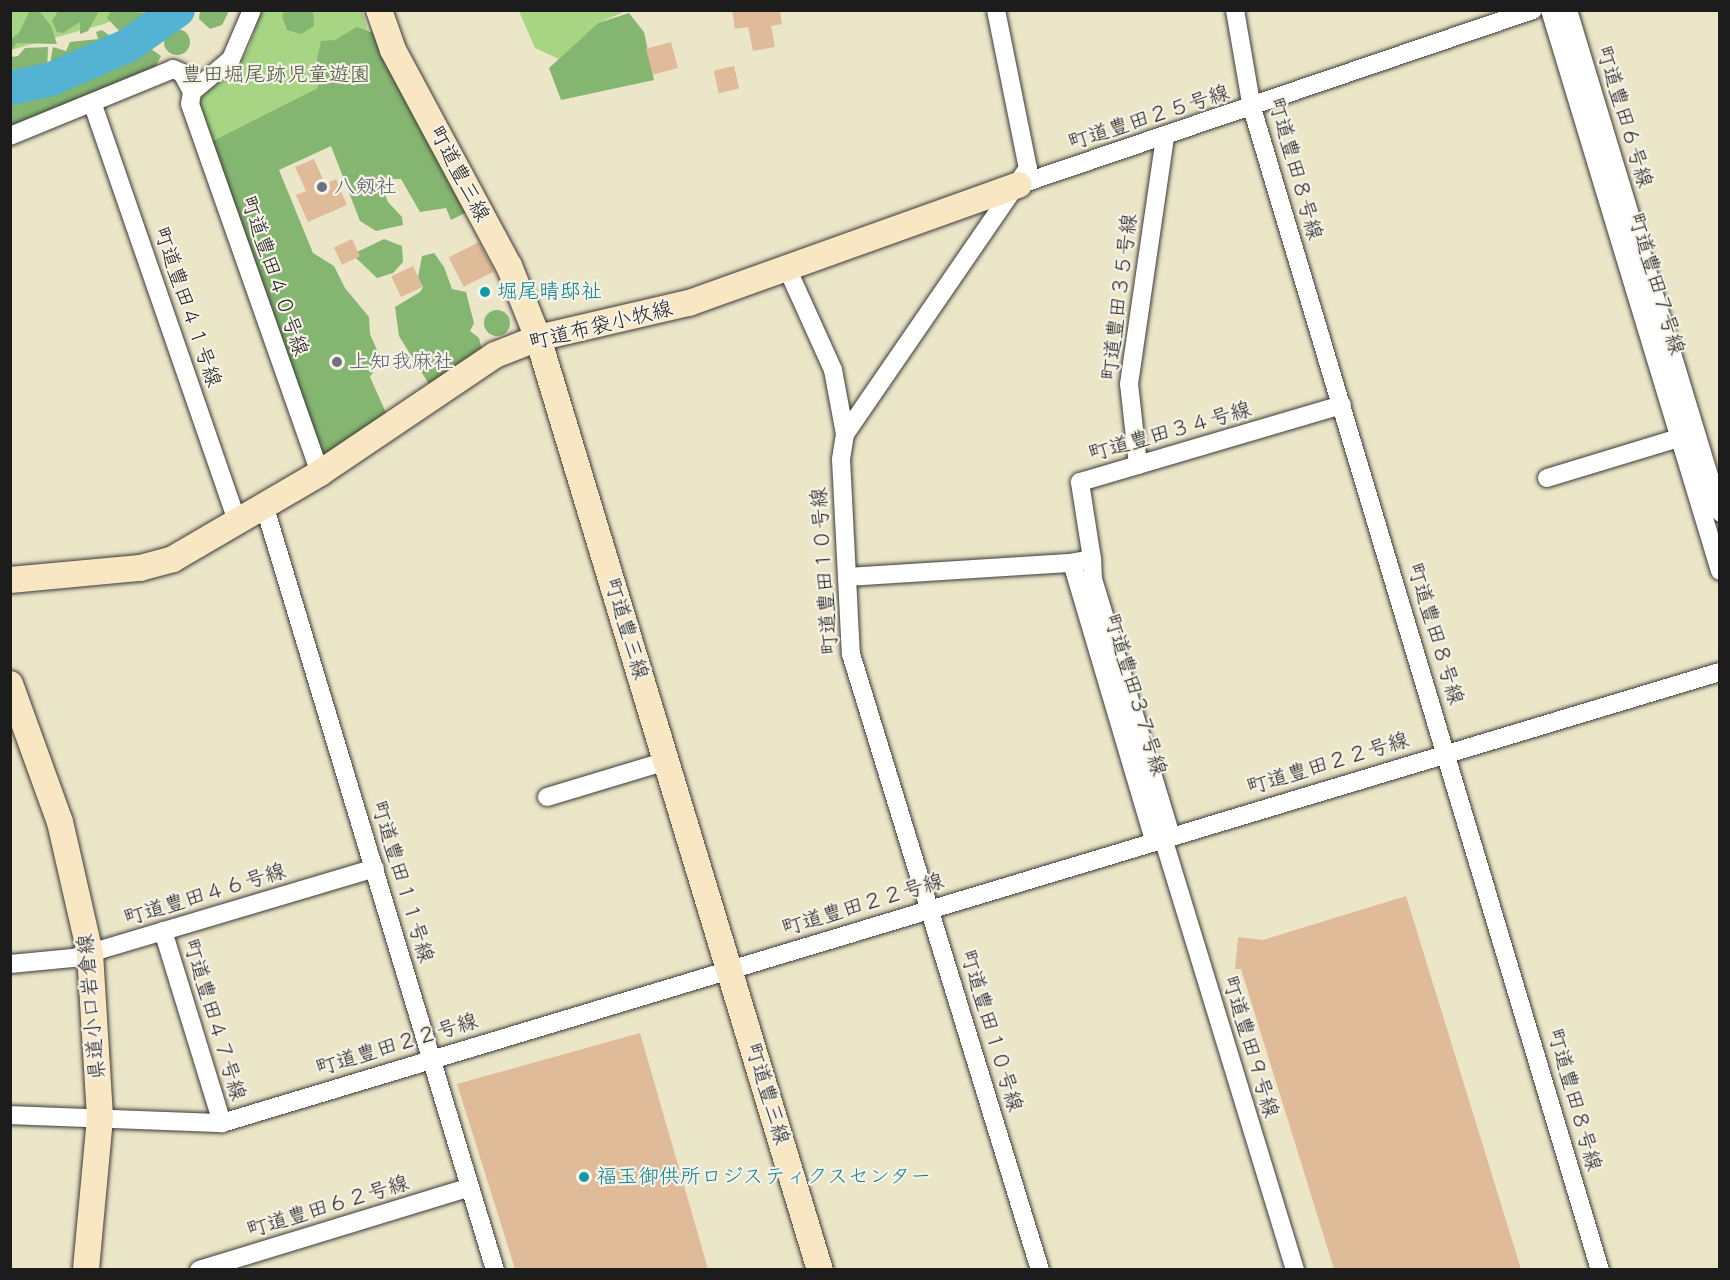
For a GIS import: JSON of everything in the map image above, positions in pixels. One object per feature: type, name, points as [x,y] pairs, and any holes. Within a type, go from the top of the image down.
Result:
[{"type":"street","points":[[10,136],[93,105],[173,69],[182,73],[192,92],[231,59],[252,10]]},
{"type":"street","name":"町道豊三線","points":[[379,10],[393,50],[508,266],[538,338],[820,1269]]},
{"type":"street","name":"町道豊田１０号線","points":[[996,10],[1029,161],[1017,185],[844,434],[841,459],[850,654],[1040,1269]]},
{"type":"street","name":"町道豊田８号線","points":[[1235,10],[1252,108],[1447,752],[1600,1269]]},
{"type":"street","name":"町道豊田２５号線","points":[[1017,185],[1252,108],[1533,10]]},
{"type":"street","name":"町道豊田７号線","points":[[1550,10],[1719,571]]},
{"type":"street","name":"町道豊田６号線","points":[[1568,10],[1719,512]]},
{"type":"street","name":"町道豊田４０号線","points":[[192,92],[190,104],[320,473]]},
{"type":"street","name":"町道豊田４１号線","points":[[93,105],[238,524]]},
{"type":"street","name":"町道豊田３５号線","points":[[1138,465],[1129,384],[1165,136]]},
{"type":"street","name":"町道布袋小牧線","points":[[10,580],[157,565],[265,508],[495,355],[538,338],[689,303],[1017,185]]},
{"type":"street","points":[[787,268],[833,370],[844,434]]},
{"type":"street","name":"町道豊田３４号線","points":[[1092,559],[1080,482],[1342,405]]},
{"type":"street","points":[[1547,478],[1679,438]]},
{"type":"street","name":"町道豊田１１号線","points":[[265,508],[495,1269]]},
{"type":"street","points":[[847,577],[1072,563],[1092,559]]},
{"type":"street","name":"町道豊田９号線","points":[[1092,559],[1093,579],[1163,838],[1295,1269]]},
{"type":"street","name":"町道豊田３７号線","points":[[1072,563],[1163,838]]},
{"type":"street","name":"町道豊田２２号線","points":[[10,1115],[222,1123],[431,1058],[1719,672]]},
{"type":"street","name":"県道小口岩倉線","points":[[10,684],[58,814],[90,953],[100,1118],[86,1269]]},
{"type":"street","points":[[547,797],[666,761]]},
{"type":"street","name":"町道豊田４６号線","points":[[10,964],[90,953],[375,868]]},
{"type":"street","name":"町道豊田４７号線","points":[[163,931],[222,1123]]},
{"type":"street","name":"町道豊田６２号線","points":[[199,1269],[470,1187]]},
{"type":"green space","points":[[200,10],[229,11],[222,25],[210,29],[199,19]]},
{"type":"green space","points":[[628,10],[598,23],[559,59],[535,48],[519,11]]},
{"type":"green space","points":[[11,11],[134,11],[104,24],[11,50]]},
{"type":"green space","points":[[39,11],[51,26],[57,44],[17,43],[11,51],[11,39],[19,33],[29,12]]},
{"type":"green space","points":[[58,11],[99,11],[88,31],[80,34],[80,22],[63,33],[57,32],[52,21]]},
{"type":"green space","points":[[111,11],[159,13],[142,31],[139,41],[128,49],[117,47],[112,57],[63,59],[62,68],[50,64],[53,47],[66,51],[70,42],[98,39],[96,32],[102,30],[110,36],[109,42],[116,43],[123,35],[107,18]]},
{"type":"green space","name":"豊田堀尾跡児童遊園","points":[[261,11],[362,11],[371,44],[313,74],[321,92],[214,149],[199,106],[202,96],[239,65],[249,48]]},
{"type":"green space","points":[[285,11],[313,11],[314,26],[301,34],[287,30],[282,16]]},
{"type":"green space","points":[[629,13],[644,32],[654,80],[561,100],[549,68],[598,23]]},
{"type":"green space","points":[[357,27],[373,33],[393,50],[477,207],[451,220],[446,208],[420,212],[401,179],[390,179],[381,184],[388,202],[402,217],[403,225],[376,231],[360,221],[331,146],[279,170],[313,253],[334,266],[345,288],[369,317],[370,334],[381,359],[370,377],[392,426],[320,473],[205,145],[318,88],[317,59],[321,41],[335,40]]},
{"type":"green space","points":[[177,29],[186,33],[190,42],[186,51],[177,55],[168,51],[164,42],[168,33]]},
{"type":"green space","points":[[144,44],[161,56],[149,79],[11,131],[10,92],[75,82],[79,73],[93,75],[98,66],[114,61],[125,63],[124,55]]},
{"type":"green space","points":[[48,47],[47,72],[11,83],[11,57],[18,56],[25,48]]},
{"type":"green space","points":[[384,239],[402,246],[403,262],[393,273],[377,278],[356,258],[357,252]]},
{"type":"green space","points":[[434,253],[444,267],[452,289],[466,292],[474,323],[470,331],[479,338],[485,362],[437,397],[399,336],[395,307],[420,292],[423,287],[418,277],[422,256]]},
{"type":"green space","points":[[497,310],[506,314],[510,323],[506,332],[497,336],[488,332],[484,323],[488,314]]},
{"type":"building","points":[[732,10],[780,10],[782,24],[771,26],[775,47],[753,51],[748,27],[735,29]]},
{"type":"building","points":[[671,42],[678,68],[653,75],[646,49]]},
{"type":"building","points":[[734,66],[739,88],[719,93],[714,71]]},
{"type":"building","name":"八剱社","points":[[314,159],[325,184],[336,179],[347,205],[308,222],[296,195],[306,191],[295,167]]},
{"type":"building","points":[[352,239],[360,256],[342,265],[334,247]]},
{"type":"building","points":[[479,242],[494,271],[464,287],[449,257]]},
{"type":"building","points":[[413,266],[423,287],[401,297],[391,276]]},
{"type":"building","points":[[1406,896],[1521,1269],[1334,1269],[1241,969],[1235,969],[1238,937],[1263,940]]},
{"type":"building","name":"福玉御供所ロジスティクスセンター","points":[[640,1033],[708,1269],[515,1269],[457,1084]]},
{"type":"waterway","points":[[10,88],[49,80],[129,45],[178,10]]},
{"type":"place","name":"八剱社","points":[[322,187]]},
{"type":"place","name":"堀尾晴邸祉","points":[[485,292]]},
{"type":"place","name":"上知我麻社","points":[[337,362]]},
{"type":"place","name":"福玉御供所ロジスティクスセンター","points":[[584,1177]]}]
